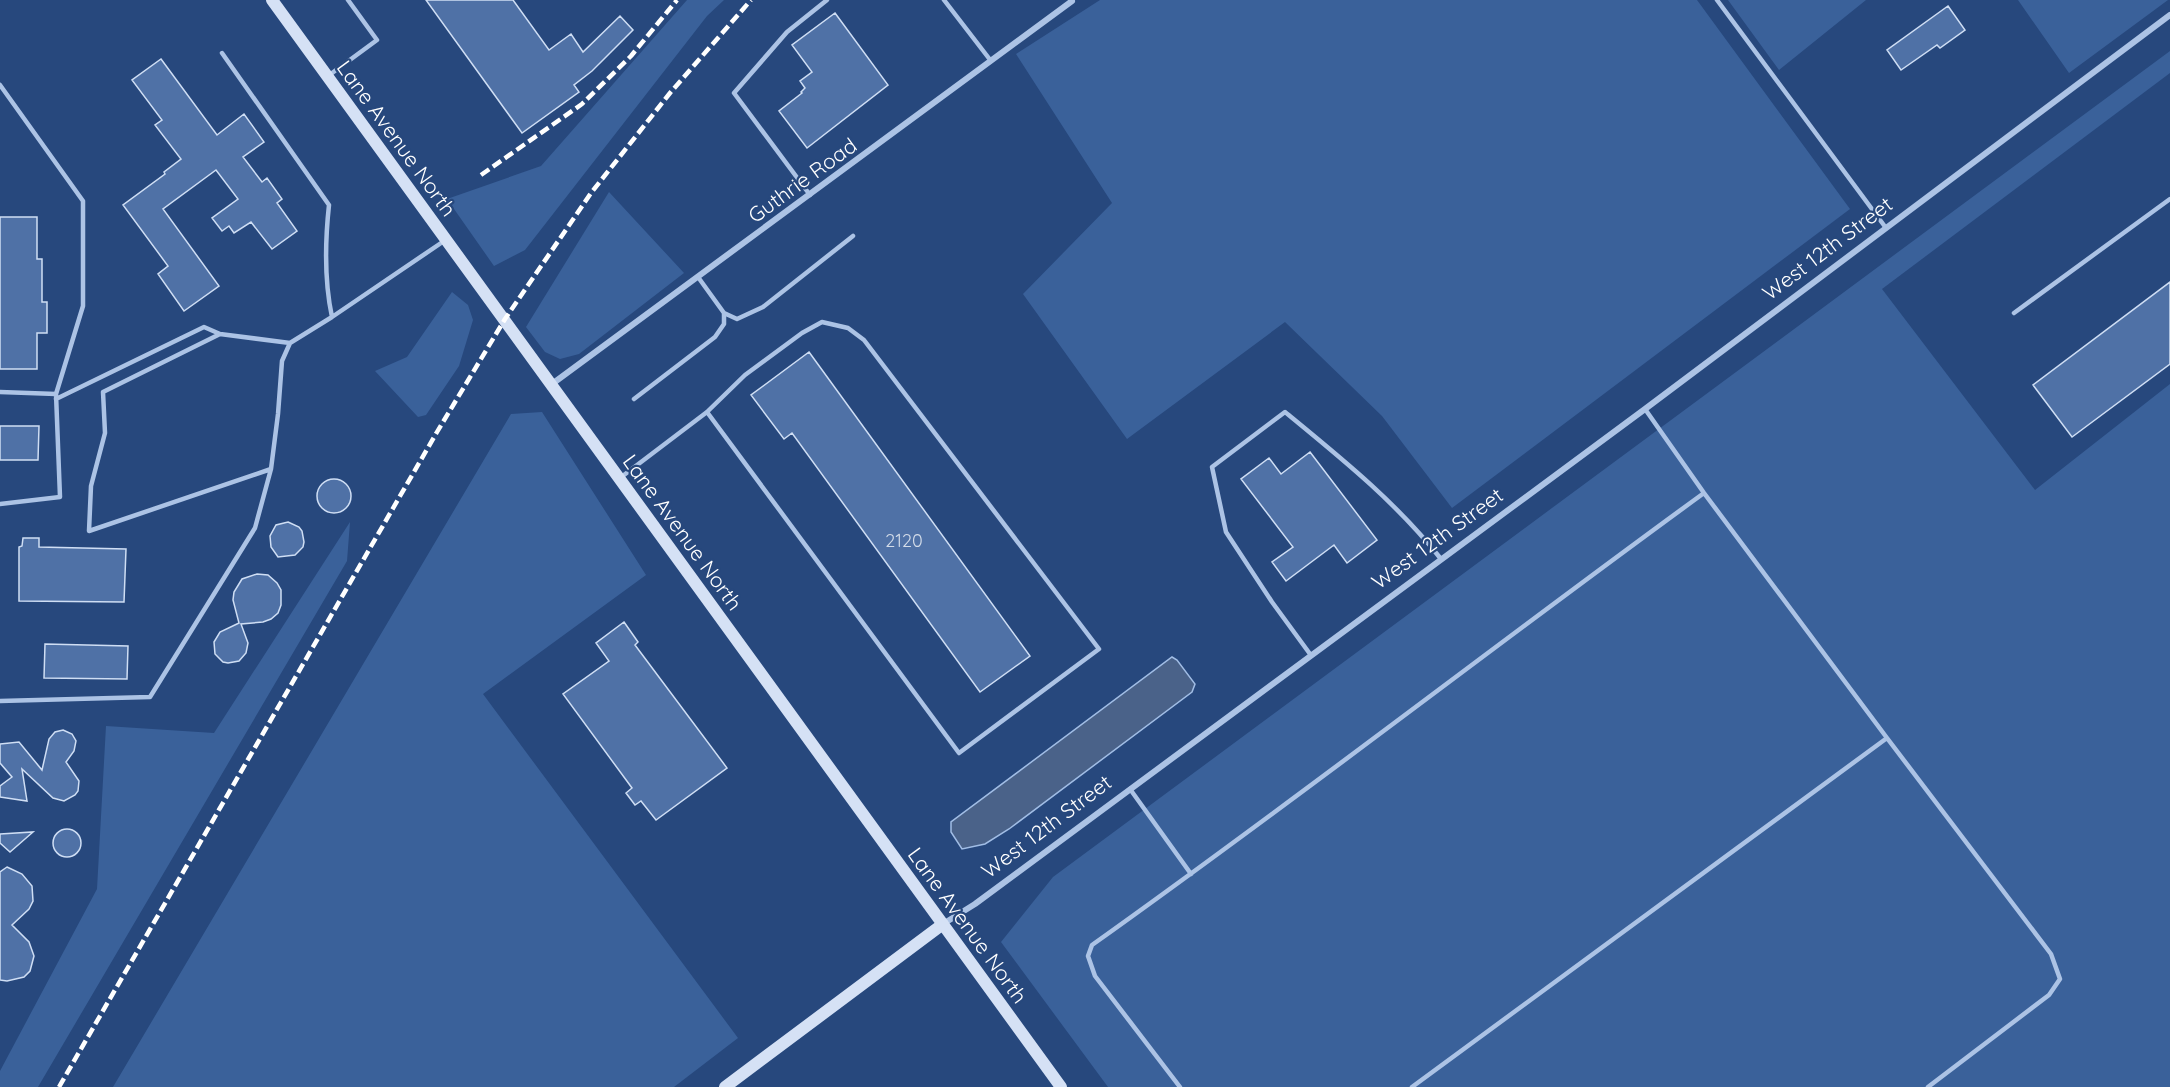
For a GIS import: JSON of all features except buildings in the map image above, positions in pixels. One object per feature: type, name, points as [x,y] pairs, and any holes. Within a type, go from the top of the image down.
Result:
[{"type":"main road","name":"Lane Avenue North","points":[[272,0],[1061,1087]]},
{"type":"main road","name":"West 12th Street","points":[[725,1087],[943,924]]},
{"type":"street","name":"Guthrie Road","points":[[552,384],[1073,1]]},
{"type":"street","name":"West 12th Street","points":[[943,924],[975,904],[1310,654],[1645,409],[2170,15]]},
{"type":"lane","points":[[328,76],[377,40],[348,0]]},
{"type":"lane","points":[[810,195],[734,93],[787,32],[827,0]]},
{"type":"lane","points":[[944,0],[991,62]]},
{"type":"lane","points":[[1717,0],[1886,228]]},
{"type":"lane","points":[[222,53],[329,205],[326,234],[327,291],[332,317]]},
{"type":"lane","points":[[0,85],[83,201],[83,306],[56,397],[60,497],[0,504]]},
{"type":"lane","points":[[2014,313],[2170,199]]},
{"type":"lane","points":[[698,277],[724,313],[737,319],[763,307],[853,236]]},
{"type":"lane","points":[[0,701],[150,697],[255,528],[271,469],[282,361],[290,343],[446,239]]},
{"type":"lane","points":[[634,399],[715,337],[724,324],[724,313]]},
{"type":"lane","points":[[620,478],[707,412],[745,375],[802,333],[822,322],[848,328],[864,340],[1099,649],[958,753],[707,412]]},
{"type":"lane","points":[[0,392],[56,397],[204,327],[220,334],[290,343]]},
{"type":"lane","points":[[220,334],[103,392],[105,434],[91,486],[89,531],[271,469]]},
{"type":"lane","points":[[1645,409],[1704,494],[2051,954],[2060,979],[2049,995],[1928,1087]]},
{"type":"lane","points":[[1310,654],[1272,602],[1226,532],[1212,467],[1285,412],[1370,482],[1420,533],[1441,559]]},
{"type":"lane","points":[[1180,1087],[1095,976],[1088,956],[1092,945],[1704,494]]},
{"type":"lane","points":[[1412,1087],[1887,738]]},
{"type":"lane","points":[[1130,789],[1191,874]]},
{"type":"shaded area","points":[[687,0],[724,0],[707,16],[525,250],[494,266],[447,199],[541,166]]},
{"type":"shaded area","points":[[1100,0],[1697,0],[1850,209],[1452,508],[1382,416],[1285,322],[1127,439],[1023,294],[1112,203],[1016,54]]},
{"type":"shaded area","points":[[1728,0],[1866,0],[1779,70]]},
{"type":"shaded area","points":[[2018,0],[2168,0],[2069,73]]},
{"type":"shaded area","points":[[2170,51],[2170,73],[1882,289],[2035,490],[2170,384],[2170,1087],[1108,1087],[1001,942],[1053,877]]},
{"type":"shaded area","points":[[609,192],[684,273],[579,354],[560,359],[545,352],[526,327]]},
{"type":"shaded area","points":[[452,292],[468,305],[473,320],[459,366],[426,415],[418,417],[375,371],[407,357]]},
{"type":"shaded area","points":[[542,412],[646,575],[483,694],[738,1038],[674,1087],[113,1087],[511,414]]},
{"type":"shaded area","points":[[350,522],[347,561],[38,1087],[0,1087],[0,1071],[97,889],[106,726],[214,733]]},
{"type":"shaded area","points":[[1172,657],[1177,660],[1195,684],[1192,692],[1009,829],[985,844],[962,849],[951,832],[951,822]]},
{"type":"railway","points":[[481,175],[582,104],[631,56],[677,0]]},
{"type":"railway","points":[[59,1087],[437,432],[505,319],[591,193],[670,93],[751,0]]}]
